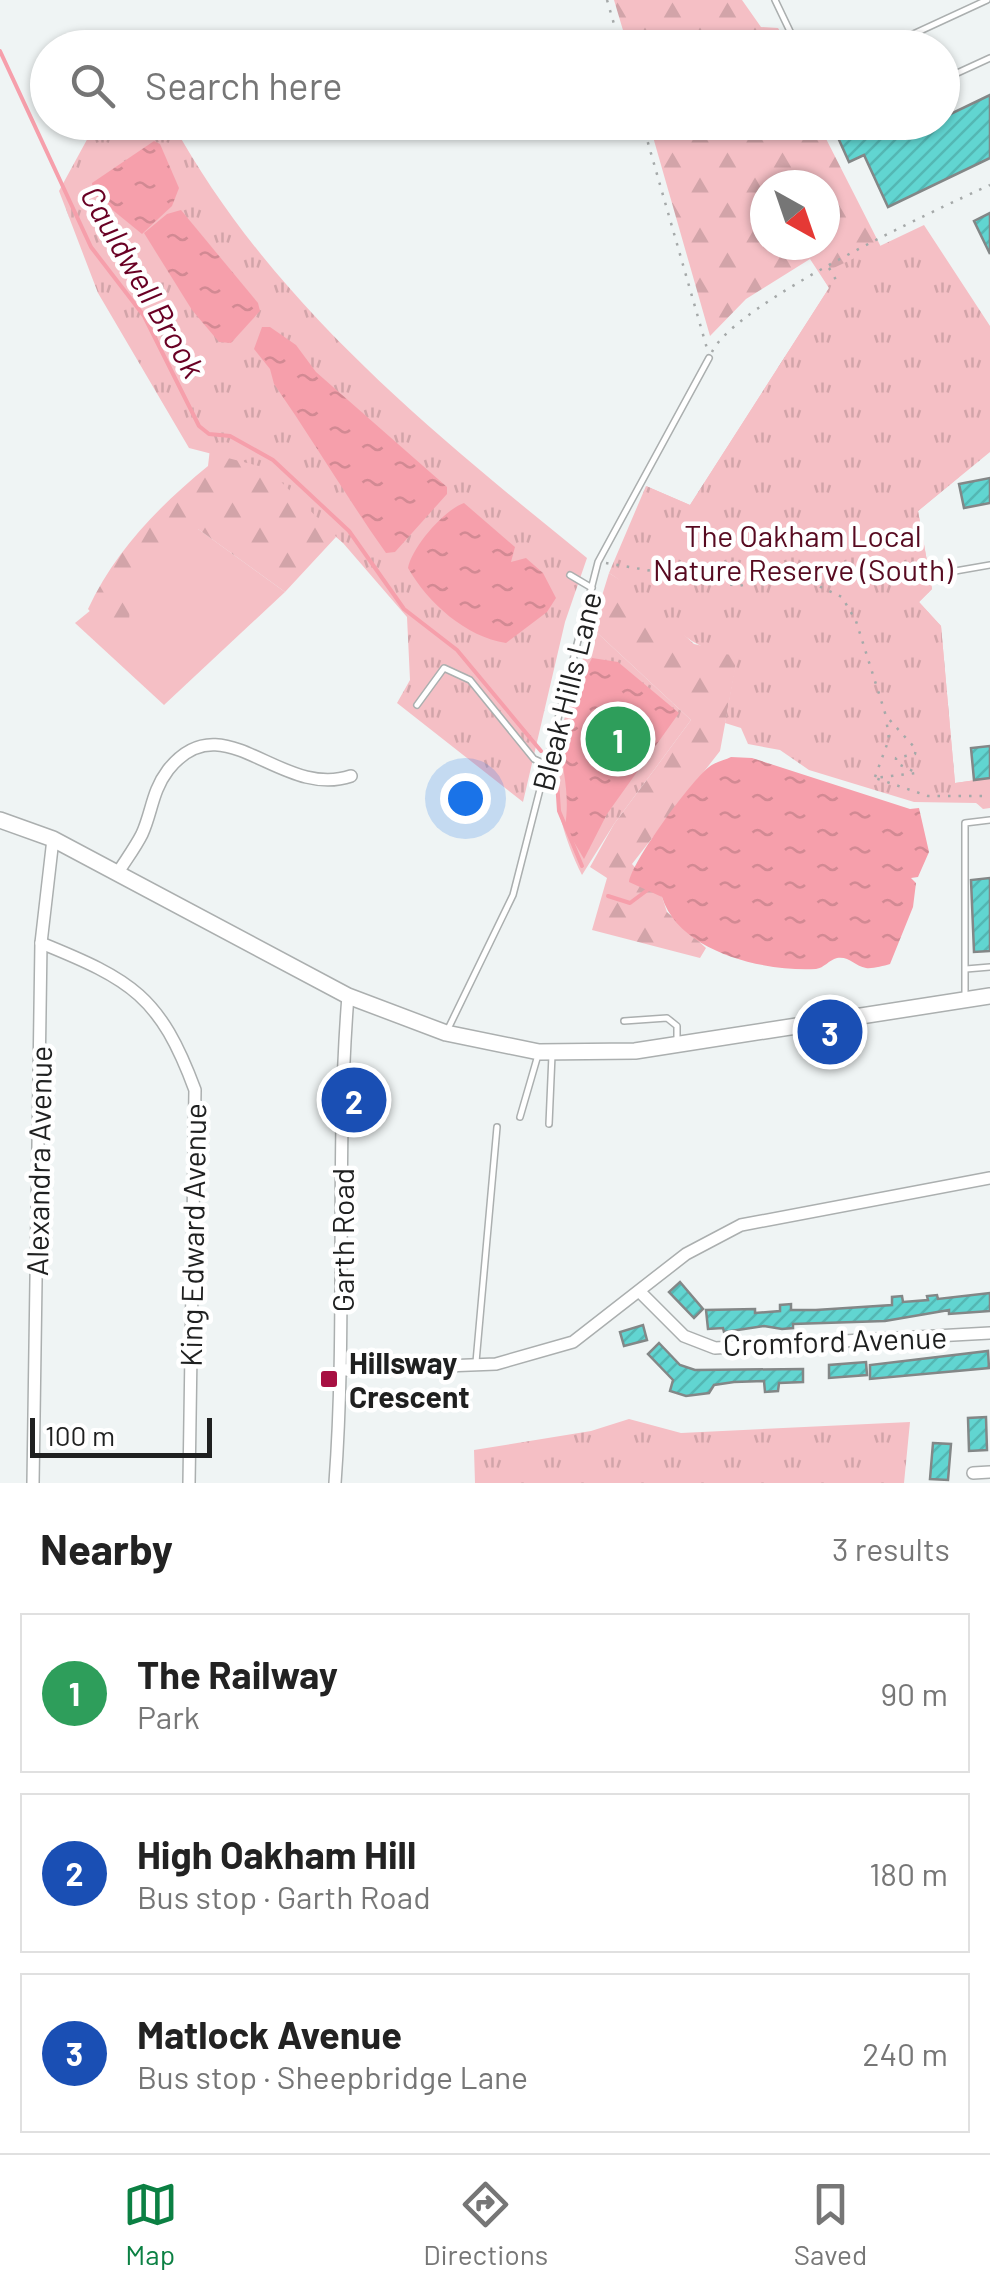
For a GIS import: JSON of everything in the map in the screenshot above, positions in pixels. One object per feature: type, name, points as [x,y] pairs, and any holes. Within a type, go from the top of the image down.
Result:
[{"type":"street","points":[[117,874],[143,832],[153,793],[169,768],[194,745],[224,743],[312,782],[332,783],[351,776]]},
{"type":"street","points":[[0,820],[53,839],[348,996],[446,1033],[546,1052],[634,1051],[990,996]]},
{"type":"street","name":"Alexandra Avenue","points":[[32,1483],[41,944],[53,839]]},
{"type":"street","name":"King Edward Avenue","points":[[41,944],[122,979],[154,1007],[179,1048],[194,1090],[189,1483]]},
{"type":"street","name":"Garth Road","points":[[336,1483],[343,1370],[339,1280],[348,996]]},
{"type":"street","points":[[343,1370],[496,1364],[573,1342],[686,1254],[741,1225],[990,1178]]},
{"type":"street","name":"Cromford Avenue","points":[[640,1292],[684,1336],[715,1348],[990,1333]]},
{"type":"street","points":[[972,1473],[990,1472]]},
{"type":"lane","points":[[775,0],[789,30]]},
{"type":"lane","points":[[922,30],[988,0]]},
{"type":"lane","points":[[960,72],[990,58]]},
{"type":"lane","name":"Bleak Hills Lane","points":[[446,1033],[512,895],[598,562],[710,358]]},
{"type":"lane","points":[[938,574],[990,565]]},
{"type":"lane","points":[[570,575],[592,588]]},
{"type":"lane","points":[[417,705],[444,668],[470,680],[534,759],[547,764]]},
{"type":"lane","points":[[966,1000],[966,823],[990,820]]},
{"type":"lane","points":[[966,969],[990,967]]},
{"type":"lane","points":[[624,1021],[674,1021],[677,1044]]},
{"type":"lane","points":[[520,1116],[546,1052]]},
{"type":"lane","points":[[546,1052],[550,1124]]},
{"type":"lane","points":[[476,1365],[497,1127]]},
{"type":"path","points":[[607,0],[616,30]]},
{"type":"path","points":[[647,140],[710,358]]},
{"type":"path","points":[[710,358],[716,344],[770,300],[990,185]]},
{"type":"path","points":[[828,267],[840,285]]},
{"type":"path","points":[[598,562],[739,586],[790,574],[842,597],[856,621],[886,716],[889,738],[875,778]]},
{"type":"path","points":[[875,778],[917,773],[896,762],[896,758],[915,754],[916,749],[886,716]]},
{"type":"path","points":[[875,778],[928,796],[990,796]]},
{"type":"green space","points":[[614,0],[742,0],[761,27],[779,30],[623,30]]},
{"type":"green space","points":[[87,140],[183,140],[212,189],[306,307],[414,413],[587,558],[565,622],[523,802],[397,703],[410,680],[407,617],[343,543],[267,468],[189,448],[98,293],[59,191]]},
{"type":"green space","points":[[654,140],[827,140],[880,245],[959,477],[918,511],[932,589],[919,602],[941,626],[955,783],[990,778],[990,808],[983,809],[955,784],[713,533],[646,486],[690,505],[829,288],[811,260],[840,260],[840,170],[750,170],[750,260],[808,260],[746,299],[710,336]]},
{"type":"green space","name":"The Oakham Local Nature Reserve (South)","points":[[924,225],[990,326],[990,452],[918,511],[932,589],[919,602],[941,626],[955,783],[990,778],[990,808],[976,803],[914,802],[809,770],[780,750],[748,744],[741,728],[725,723],[737,655],[719,653],[685,636],[609,573],[646,486],[690,505],[829,288],[821,274]]},
{"type":"green space","points":[[283,412],[343,543],[336,537],[285,592],[198,529],[131,591],[129,621],[118,644],[88,609],[111,568],[172,497],[208,466],[211,440]]},
{"type":"green space","points":[[194,526],[285,592],[164,705],[75,623]]},
{"type":"green space","points":[[609,573],[636,590],[694,644],[738,654],[720,751],[632,864],[662,897],[667,912],[706,948],[700,958],[592,930],[607,878],[590,867],[614,824],[691,720],[592,628]]},
{"type":"green space","points":[[592,628],[691,720],[614,824],[582,875],[567,840],[556,779],[563,724]]},
{"type":"green space","points":[[629,1419],[681,1433],[910,1422],[904,1483],[475,1483],[474,1450],[591,1431]]},
{"type":"water","points":[[154,141],[160,144],[179,188],[172,206],[142,234],[93,194],[92,183]]},
{"type":"water","points":[[181,210],[258,303],[260,311],[231,343],[219,342],[192,310],[144,233],[167,214]]},
{"type":"water","points":[[262,327],[270,327],[296,345],[316,372],[447,487],[447,494],[395,552],[386,553],[274,384],[270,369],[254,349]]},
{"type":"water","points":[[464,503],[515,547],[511,562],[526,558],[543,573],[556,598],[547,612],[506,643],[477,634],[449,616],[426,594],[408,568],[430,530]]},
{"type":"water","points":[[592,658],[618,662],[679,713],[607,814],[584,859],[565,827],[563,759],[571,714]]},
{"type":"water","points":[[731,757],[752,758],[910,809],[919,808],[929,852],[918,877],[911,878],[916,883],[913,907],[890,964],[866,968],[841,958],[819,968],[795,969],[726,955],[686,932],[671,916],[662,897],[629,882],[651,840],[689,788],[709,767]]},
{"type":"building","points":[[990,95],[990,158],[888,207],[864,155],[849,162],[839,140],[960,140],[960,109]]},
{"type":"building","points":[[990,213],[990,254],[974,221]]},
{"type":"building","points":[[990,478],[990,503],[964,508],[959,484]]},
{"type":"building","points":[[990,746],[990,778],[974,780],[971,748]]},
{"type":"building","points":[[990,878],[990,951],[974,952],[971,880]]},
{"type":"building","points":[[680,1282],[703,1309],[694,1318],[669,1292]]},
{"type":"building","points":[[990,1293],[990,1311],[949,1314],[949,1310],[885,1321],[793,1324],[793,1328],[782,1329],[708,1329],[706,1310],[755,1309],[755,1313],[780,1311],[780,1305],[791,1304],[791,1310],[816,1310],[892,1305],[892,1297],[902,1296],[903,1302],[928,1300],[927,1296],[937,1295],[938,1299]]},
{"type":"building","points":[[643,1325],[647,1340],[624,1346],[620,1332]]},
{"type":"building","points":[[659,1343],[680,1365],[695,1370],[803,1369],[803,1382],[779,1383],[778,1391],[765,1392],[764,1381],[734,1382],[714,1385],[709,1393],[686,1396],[670,1391],[673,1380],[648,1354]]},
{"type":"building","points":[[988,1351],[989,1368],[870,1379],[870,1365]]},
{"type":"building","points":[[866,1362],[867,1375],[829,1378],[829,1365]]},
{"type":"building","points":[[986,1417],[987,1450],[969,1451],[968,1418]]},
{"type":"building","points":[[933,1443],[951,1444],[948,1480],[930,1479]]},
{"type":"waterway","name":"Cauldwell Brook","points":[[0,51],[30,116]]},
{"type":"waterway","name":"Cauldwell Brook","points":[[41,140],[91,247],[144,316],[199,426],[209,434],[230,436],[273,460],[349,531],[404,609],[457,650],[541,751]]},
{"type":"waterway","name":"Cauldwell Brook","points":[[556,766],[559,811],[582,866]]},
{"type":"waterway","name":"Cauldwell Brook","points":[[608,896],[630,903],[650,888]]},
{"type":"place","name":"The Railway","points":[[618,739]]},
{"type":"place","name":"Matlock Avenue","points":[[830,1032]]},
{"type":"place","name":"High Oakham Hill","points":[[354,1100]]},
{"type":"place","name":"Hillsway Crescent","points":[[329,1379]]}]
